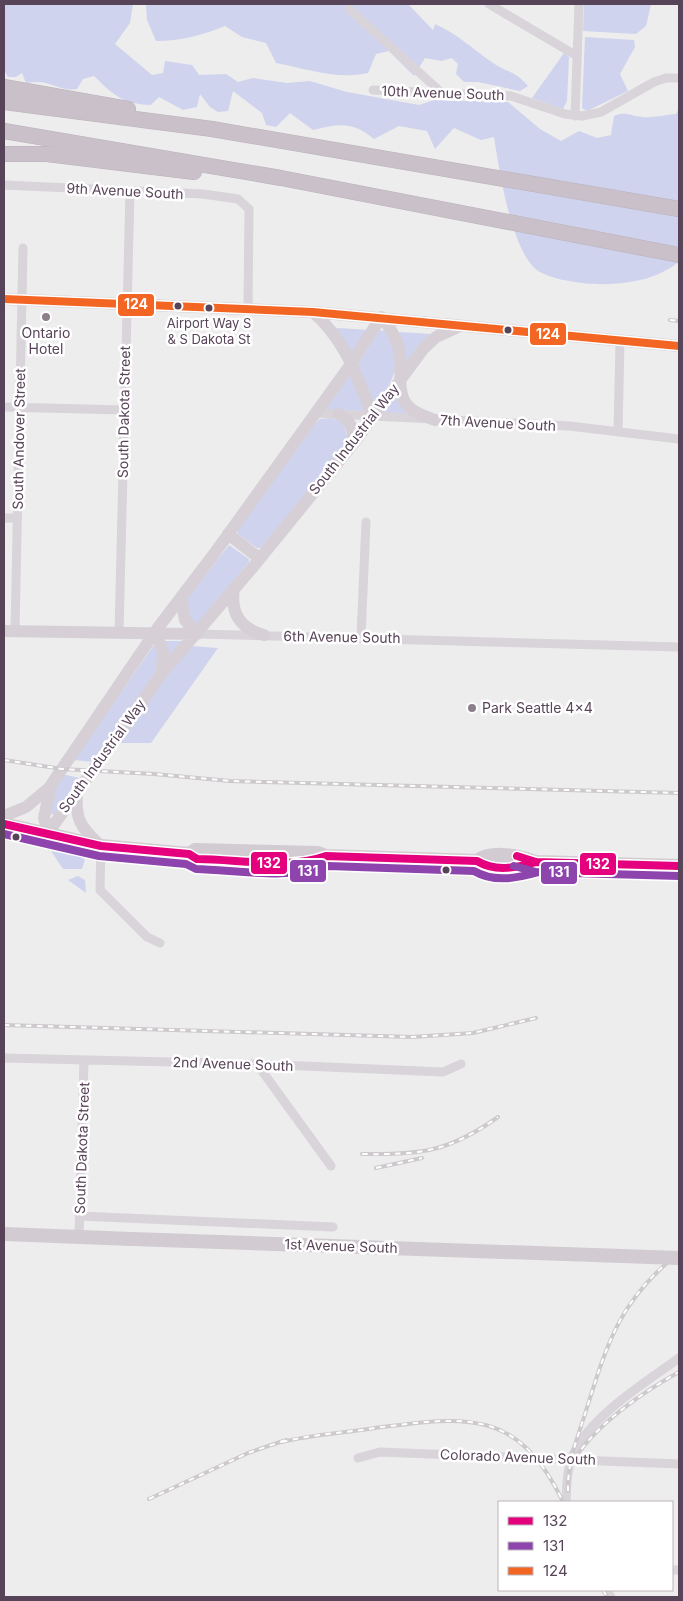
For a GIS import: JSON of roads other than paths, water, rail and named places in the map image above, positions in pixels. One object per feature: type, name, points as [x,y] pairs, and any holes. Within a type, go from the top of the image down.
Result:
[{"type":"highway","points":[[4,87],[176,117],[212,130]]},
{"type":"highway","points":[[4,102],[212,130],[679,209]]},
{"type":"highway","points":[[4,131],[281,178],[679,255]]},
{"type":"highway","points":[[4,154],[47,154],[172,170],[281,178]]},
{"type":"main road","points":[[4,824],[101,846],[189,854],[197,859],[318,861],[326,856]]},
{"type":"main road","points":[[189,854],[194,850],[318,853],[326,856],[478,861],[484,866],[521,868],[536,862],[604,862],[679,866]]},
{"type":"main road","points":[[219,858],[222,855],[257,855],[261,851]]},
{"type":"main road","name":"1st Avenue South","points":[[4,1234],[679,1258]]},
{"type":"street","points":[[489,4],[577,56]]},
{"type":"street","points":[[575,116],[579,4]]},
{"type":"street","points":[[349,10],[443,94]]},
{"type":"street","name":"10th Avenue South","points":[[374,90],[511,96],[575,116],[582,116],[601,112],[654,82],[666,78],[679,78]]},
{"type":"street","name":"9th Avenue South","points":[[4,185],[203,194],[238,199],[249,209],[248,310]]},
{"type":"street","name":"South Dakota Street","points":[[119,632],[130,192]]},
{"type":"street","name":"South Andover Street","points":[[9,631],[17,518],[23,248]]},
{"type":"street","points":[[4,299],[314,312],[679,346]]},
{"type":"street","points":[[314,312],[337,336],[351,364],[372,416]]},
{"type":"street","name":"South Industrial Way","points":[[48,833],[44,818],[51,785],[155,632],[181,599],[351,364],[381,317],[390,327],[397,342],[400,355],[400,380]]},
{"type":"street","name":"South Industrial Way","points":[[48,833],[162,673],[197,634],[353,444],[424,348],[436,337],[461,325]]},
{"type":"street","points":[[618,432],[620,340]]},
{"type":"street","points":[[400,380],[401,393],[405,402],[412,409],[435,420]]},
{"type":"street","points":[[4,407],[124,410]]},
{"type":"street","name":"7th Avenue South","points":[[315,413],[569,426],[679,439]]},
{"type":"street","points":[[338,414],[350,422],[354,434],[353,444]]},
{"type":"street","points":[[4,518],[17,518]]},
{"type":"street","points":[[361,636],[366,522]]},
{"type":"street","points":[[228,534],[259,558]]},
{"type":"street","points":[[234,588],[232,604],[238,619],[253,632],[264,635]]},
{"type":"street","points":[[181,599],[185,620],[197,634]]},
{"type":"street","name":"6th Avenue South","points":[[9,631],[361,636],[679,647]]},
{"type":"street","points":[[119,632],[136,644],[137,659]]},
{"type":"street","points":[[155,632],[163,651],[162,673]]},
{"type":"street","points":[[4,816],[26,807],[51,785]]},
{"type":"street","points":[[77,791],[75,807],[80,824],[101,846],[100,890],[147,937],[160,943]]},
{"type":"street","name":"2nd Avenue South","points":[[4,1058],[257,1064],[443,1072],[461,1064]]},
{"type":"street","name":"South Dakota Street","points":[[79,1237],[84,1060]]},
{"type":"street","points":[[257,1064],[331,1166]]},
{"type":"street","name":"1st Avenue South","points":[[79,1216],[333,1226]]},
{"type":"street","points":[[566,1501],[568,1472],[571,1460],[583,1437],[598,1420],[679,1358]]},
{"type":"street","name":"Colorado Avenue South","points":[[358,1458],[380,1452],[679,1464]]},
{"type":"railway","points":[[670,320],[679,321]]},
{"type":"railway","points":[[4,760],[62,769],[154,774],[230,781],[679,793]]},
{"type":"railway","points":[[4,1025],[412,1037],[473,1033],[536,1018]]},
{"type":"railway","points":[[362,1154],[401,1154],[433,1149],[464,1138],[498,1117]]},
{"type":"railway","points":[[376,1168],[422,1158]]},
{"type":"railway","points":[[568,1491],[569,1471],[576,1442],[601,1366],[618,1325],[642,1288],[679,1253]]},
{"type":"railway","points":[[575,1458],[596,1433],[622,1409],[679,1372]]},
{"type":"railway","points":[[282,1442],[317,1435],[436,1421],[463,1421],[486,1425],[508,1434],[527,1449],[546,1471],[562,1501]]},
{"type":"railway","points":[[149,1499],[248,1453],[286,1440]]},
{"type":"railway","points":[[604,1591],[607,1597]]},
{"type":"place","name":"Airport Way S & S Dakota St","points":[[209,308]]},
{"type":"place","name":"Ontario Hotel","points":[[46,317]]},
{"type":"place","name":"Park Seattle 4x4","points":[[472,708]]}]
